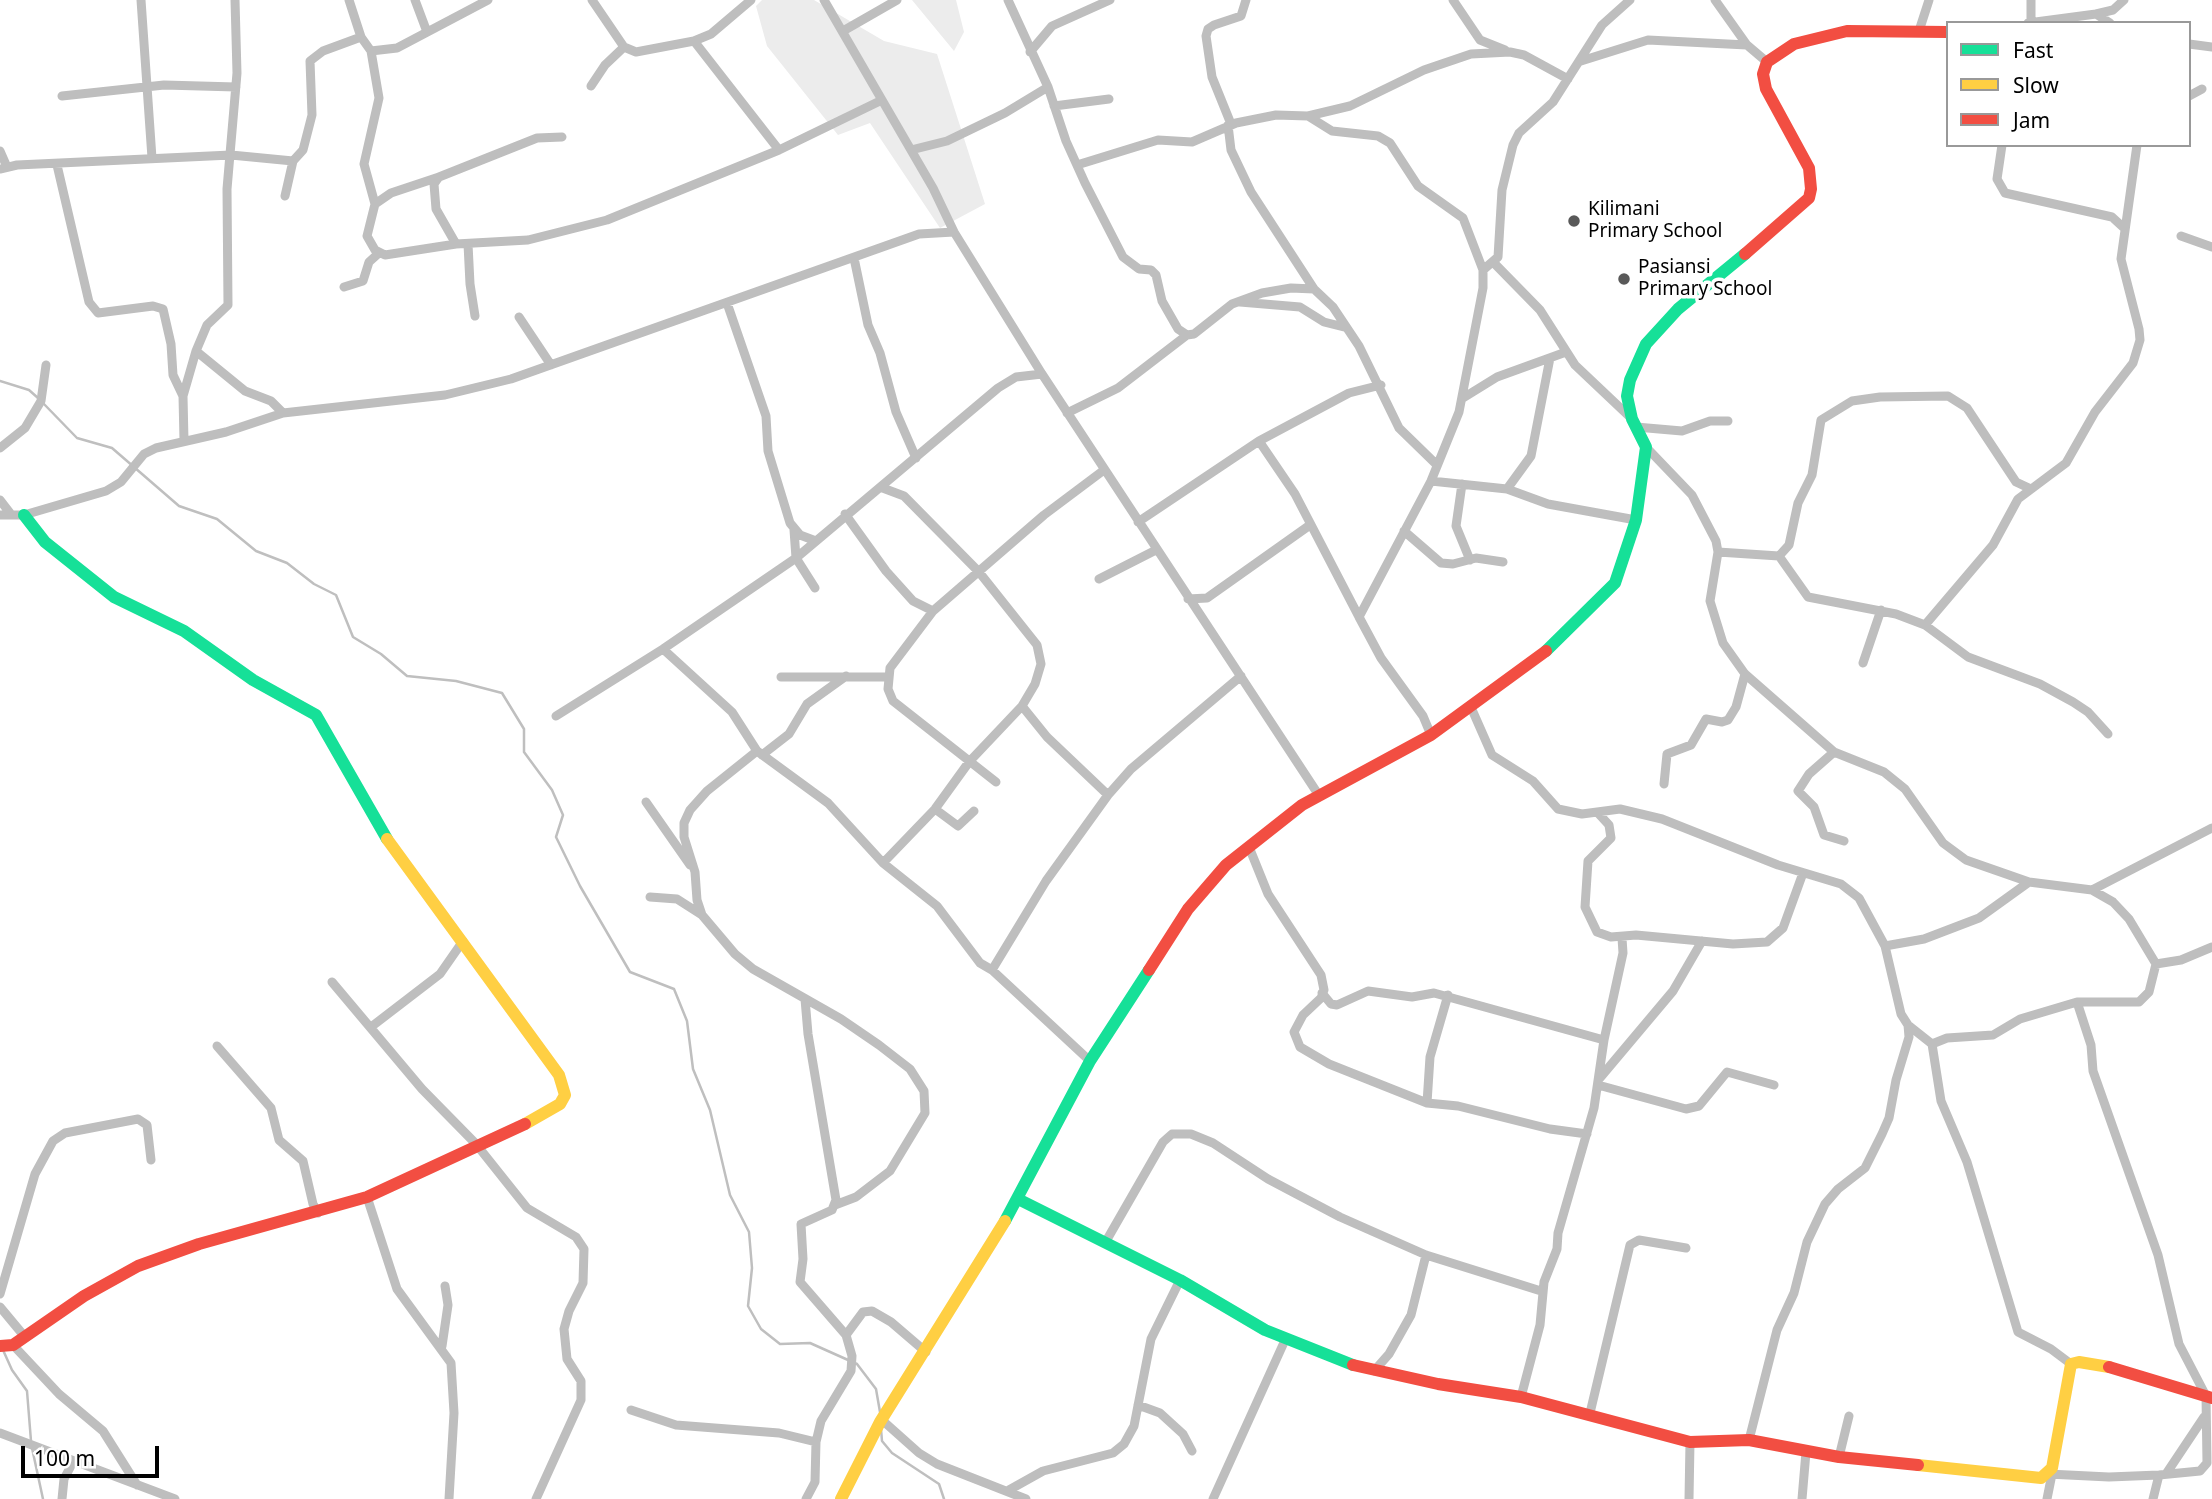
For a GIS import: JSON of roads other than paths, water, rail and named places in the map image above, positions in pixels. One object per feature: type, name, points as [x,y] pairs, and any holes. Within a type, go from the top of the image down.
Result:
[{"type":"street","points":[[141,0],[152,158]]},
{"type":"street","points":[[184,442],[183,396],[196,351],[207,325],[228,305],[227,189],[236,87],[235,0]]},
{"type":"street","points":[[349,0],[361,37],[371,51],[379,97],[364,170],[375,204],[368,236],[379,253]]},
{"type":"street","points":[[415,0],[426,32]]},
{"type":"street","points":[[371,51],[397,48],[488,0]]},
{"type":"street","points":[[592,0],[624,47],[636,52],[694,41],[724,25],[751,0]]},
{"type":"street","points":[[824,0],[911,150],[954,232],[1042,374],[1318,794]]},
{"type":"street","points":[[843,31],[897,0]]},
{"type":"street","points":[[1008,0],[1048,87],[1077,165],[1123,257],[1139,269],[1151,270],[1156,275],[1168,316],[1187,335]]},
{"type":"street","points":[[1030,52],[1052,26],[1110,0]]},
{"type":"street","points":[[1246,0],[1241,16],[1214,25],[1208,29],[1206,36],[1212,77],[1229,125],[1231,150],[1251,192],[1314,289],[1333,307],[1381,386],[1391,416],[1399,428],[1437,466]]},
{"type":"street","points":[[1453,0],[1480,40],[1531,57],[1568,79]]},
{"type":"street","points":[[1483,270],[1494,263],[1499,247],[1502,190],[1513,145],[1519,133],[1545,110],[1581,61],[1602,25],[1630,0]]},
{"type":"street","points":[[1715,0],[1747,45],[1767,62]]},
{"type":"street","points":[[1919,31],[1929,0]]},
{"type":"street","points":[[2029,21],[2031,0]]},
{"type":"street","points":[[2037,21],[2113,10],[2124,0]]},
{"type":"street","points":[[2096,14],[2107,21]]},
{"type":"street","points":[[1932,1044],[1952,1037],[1993,1035],[2020,1019],[2077,1002],[2138,1002],[2149,992],[2156,964],[2129,919],[2113,902],[2092,890],[2029,882],[1981,867],[1956,854],[1943,844],[1905,789],[1884,772],[1834,752],[1745,674],[1723,643],[1710,601],[1718,552],[1692,495],[1646,447],[1634,423],[1629,388],[1646,344],[1678,309],[1793,215],[1808,198],[1811,189],[1809,168],[1766,89],[1763,74],[1767,62],[1794,44],[1847,31],[1946,32]]},
{"type":"street","points":[[285,196],[293,161],[303,150],[312,115],[310,61],[323,51],[361,37]]},
{"type":"street","points":[[1581,61],[1648,40],[1747,45]]},
{"type":"street","points":[[694,41],[779,150]]},
{"type":"street","points":[[2191,44],[2212,47]]},
{"type":"street","points":[[591,86],[606,65],[624,47]]},
{"type":"street","points":[[1077,165],[1158,140],[1192,142],[1229,125],[1276,115],[1308,116],[1358,103],[1445,61],[1471,54],[1510,52]]},
{"type":"street","points":[[62,96],[197,83],[236,87]]},
{"type":"street","points":[[911,150],[947,141],[1005,113],[1048,87]]},
{"type":"street","points":[[2191,95],[2203,89]]},
{"type":"street","points":[[1055,106],[1109,99]]},
{"type":"street","points":[[344,287],[363,281],[369,262],[379,253],[398,255],[456,244],[528,240],[607,220],[779,150],[882,100]]},
{"type":"street","points":[[1308,116],[1332,131],[1378,136],[1390,143],[1418,186],[1463,218],[1483,270],[1483,288],[1463,398],[1431,481],[1359,617]]},
{"type":"street","points":[[375,204],[391,194],[537,138],[562,137]]},
{"type":"street","points":[[2002,147],[1997,179],[2005,193],[2112,217],[2124,228]]},
{"type":"street","points":[[1925,625],[1993,545],[2009,513],[2031,489],[2066,463],[2095,412],[2133,363],[2140,340],[2120,259],[2137,147]]},
{"type":"street","points":[[0,151],[3,168],[231,155],[293,161]]},
{"type":"street","points":[[57,165],[89,302],[98,313],[153,306],[163,309],[171,344],[173,375],[183,396]]},
{"type":"street","points":[[439,177],[434,184],[436,209],[456,244]]},
{"type":"street","points":[[0,500],[5,514],[24,514],[106,491],[121,482],[144,454],[283,413],[445,395],[511,379],[919,234],[954,232]]},
{"type":"street","points":[[2182,236],[2212,247]]},
{"type":"street","points":[[468,244],[475,317]]},
{"type":"street","points":[[854,258],[868,325],[880,353],[896,412],[916,458]]},
{"type":"street","points":[[1494,263],[1540,310],[1566,352],[1634,423],[1682,431],[1710,421],[1728,421]]},
{"type":"street","points":[[1067,413],[1118,388],[1187,335],[1202,330],[1238,301],[1291,288],[1314,289]]},
{"type":"street","points":[[1238,301],[1300,307],[1324,322],[1345,327]]},
{"type":"street","points":[[727,303],[766,416],[768,451],[794,530],[796,558],[815,588]]},
{"type":"street","points":[[519,317],[551,365]]},
{"type":"street","points":[[196,351],[245,391],[271,401],[283,413]]},
{"type":"street","points":[[1463,398],[1497,377],[1566,352]]},
{"type":"street","points":[[1507,489],[1531,456],[1550,359]]},
{"type":"street","points":[[0,448],[24,428],[41,401],[46,365]]},
{"type":"street","points":[[556,716],[663,649],[796,558],[845,514],[998,388],[1016,377],[1042,374]]},
{"type":"street","points":[[1138,522],[1259,442],[1349,393],[1381,386]]},
{"type":"street","points":[[1779,556],[1789,545],[1798,503],[1812,475],[1821,420],[1852,401],[1880,397],[1948,396],[1967,408],[2016,482],[2031,489]]},
{"type":"street","points":[[1259,442],[1295,494],[1381,658],[1423,716],[1431,734]]},
{"type":"street","points":[[841,1499],[883,1418],[1018,1199],[1090,1060],[1188,909],[1226,865],[1318,794],[1389,760],[1431,734],[1521,671],[1567,633],[1615,583],[1636,520],[1646,447]]},
{"type":"street","points":[[996,782],[893,701],[888,677],[890,668],[933,611],[1044,515],[1104,470]]},
{"type":"street","points":[[1431,481],[1507,489],[1548,504],[1636,520]]},
{"type":"street","points":[[1462,484],[1456,526],[1469,560]]},
{"type":"street","points":[[880,487],[904,496],[979,572],[1039,650],[1038,675],[1022,706],[970,762],[935,809],[883,863]]},
{"type":"street","points":[[24,514],[45,542],[114,597],[184,631],[253,680],[316,715],[332,738],[374,819],[406,867],[463,940],[524,1030],[559,1075],[565,1095],[560,1104],[538,1118],[367,1197],[318,1213],[199,1244],[138,1266],[93,1290],[25,1337],[7,1346],[103,1431],[137,1485]]},
{"type":"street","points":[[845,514],[913,601],[933,611]]},
{"type":"street","points":[[1188,599],[1203,599],[1218,591],[1310,525]]},
{"type":"street","points":[[794,530],[816,541]]},
{"type":"street","points":[[1404,531],[1441,563],[1469,560],[1503,562]]},
{"type":"street","points":[[1099,579],[1156,550]]},
{"type":"street","points":[[1718,552],[1779,556]]},
{"type":"street","points":[[1779,556],[1808,597],[1881,610],[1925,625],[1968,657],[2040,684],[2073,702],[2088,712],[2108,734]]},
{"type":"street","points":[[1863,663],[1881,610]]},
{"type":"street","points":[[663,649],[732,712],[759,753],[828,803],[883,863],[937,906],[966,948],[1090,1060]]},
{"type":"street","points":[[1664,783],[1667,754],[1691,746],[1706,719],[1722,722],[1728,720],[1736,707],[1745,674]]},
{"type":"street","points":[[702,915],[697,900],[695,872],[684,837],[684,823],[690,810],[708,792],[789,734],[807,704],[846,676]]},
{"type":"street","points":[[992,970],[1046,881],[1108,795],[1131,769],[1241,676]]},
{"type":"street","points":[[781,677],[888,677]]},
{"type":"street","points":[[1470,705],[1487,747],[1498,761],[1533,781],[1558,809],[1571,814],[1620,809],[1662,819],[1850,889],[1868,910],[1885,946],[1896,1004],[1908,1025],[1932,1044],[1941,1101],[1967,1162],[2018,1332],[2071,1364],[2079,1362],[2110,1367],[2209,1397]]},
{"type":"street","points":[[1022,706],[1047,737],[1108,795]]},
{"type":"street","points":[[1834,752],[1808,774],[1798,791],[1814,807],[1824,835],[1844,841]]},
{"type":"street","points":[[646,802],[695,872]]},
{"type":"street","points":[[935,809],[958,826],[974,811]]},
{"type":"street","points":[[1598,813],[1609,825],[1611,838],[1588,860],[1585,907],[1597,932],[1622,938],[1636,935],[1762,944],[1773,939],[1783,928],[1794,906],[1803,873]]},
{"type":"street","points":[[2092,890],[2212,828]]},
{"type":"street","points":[[1249,847],[1268,894],[1315,964],[1321,975],[1322,993],[1331,1004],[1337,1005],[1368,991],[1412,997],[1434,993],[1604,1040]]},
{"type":"street","points":[[1885,946],[1924,939],[1979,918],[2029,882]]},
{"type":"street","points":[[650,897],[677,899],[702,915],[735,954],[753,969],[841,1019],[910,1069],[919,1080],[926,1103],[920,1125],[890,1171],[856,1197],[801,1224],[803,1259],[800,1282],[846,1335],[852,1356],[851,1371],[825,1412],[816,1442],[815,1482],[806,1499]]},
{"type":"street","points":[[1521,1397],[1540,1325],[1541,1291],[1557,1249],[1558,1233],[1587,1134],[1604,1040],[1616,994],[1623,953],[1622,938]]},
{"type":"street","points":[[371,1027],[442,972],[463,940]]},
{"type":"street","points":[[1598,1082],[1673,991],[1702,941]]},
{"type":"street","points":[[2156,964],[2182,960],[2212,947]]},
{"type":"street","points":[[332,982],[422,1089],[477,1144],[527,1208],[538,1218],[572,1234],[584,1249],[583,1283],[569,1311],[564,1329],[567,1359],[581,1381],[581,1400],[536,1499]]},
{"type":"street","points":[[1322,993],[1303,1015],[1294,1032],[1300,1046],[1329,1065],[1427,1103],[1458,1106],[1550,1129],[1587,1134]]},
{"type":"street","points":[[1427,1103],[1430,1057],[1448,995]]},
{"type":"street","points":[[805,999],[835,1205]]},
{"type":"street","points":[[1018,1199],[1180,1280],[1265,1330],[1374,1371],[1521,1397],[1590,1413],[1690,1442],[1749,1440],[1839,1457],[2034,1478],[2050,1474],[2109,1477],[2162,1475],[2205,1467],[2205,1415],[2209,1397],[2179,1344],[2152,1233],[2093,1071],[2091,1045],[2077,1002]]},
{"type":"street","points":[[1749,1440],[1777,1330],[1794,1293],[1807,1242],[1825,1204],[1838,1189],[1865,1168],[1889,1118],[1896,1080],[1909,1037],[1908,1025]]},
{"type":"street","points":[[217,1046],[271,1108],[279,1140],[303,1161],[313,1204],[318,1213]]},
{"type":"street","points":[[1598,1082],[1686,1109],[1699,1106],[1727,1072],[1774,1084]]},
{"type":"street","points":[[0,1294],[35,1174],[53,1141],[65,1133],[138,1119],[147,1125],[151,1160]]},
{"type":"street","points":[[1105,1243],[1163,1142],[1172,1134],[1191,1134],[1202,1137],[1268,1179],[1328,1210],[1426,1255],[1541,1291]]},
{"type":"street","points":[[367,1197],[397,1289],[442,1346],[451,1363],[454,1382],[449,1499]]},
{"type":"street","points":[[1590,1413],[1630,1245],[1639,1240],[1686,1248]]},
{"type":"street","points":[[1374,1371],[1389,1354],[1411,1315],[1426,1255]]},
{"type":"street","points":[[1009,1490],[1032,1475],[1053,1467],[1113,1453],[1131,1433],[1151,1339],[1180,1280]]},
{"type":"street","points":[[442,1346],[447,1305],[445,1286]]},
{"type":"street","points":[[0,1307],[25,1337]]},
{"type":"street","points":[[846,1335],[863,1312],[872,1311],[891,1322],[926,1352]]},
{"type":"street","points":[[1213,1499],[1286,1338]]},
{"type":"street","points":[[2047,1499],[2071,1364]]},
{"type":"street","points":[[1138,1405],[1160,1413],[1183,1434],[1192,1451]]},
{"type":"street","points":[[631,1410],[676,1425],[779,1433],[816,1442]]},
{"type":"street","points":[[2153,1499],[2162,1475],[2205,1415]]},
{"type":"street","points":[[1839,1457],[1849,1416]]},
{"type":"street","points":[[883,1418],[919,1453],[937,1464],[1009,1490],[1026,1499]]},
{"type":"street","points":[[0,1433],[175,1499]]},
{"type":"street","points":[[1689,1499],[1690,1442]]},
{"type":"street","points":[[1802,1499],[1806,1451]]},
{"type":"street","points":[[62,1499],[64,1479],[73,1462]]},
{"type":"waterway","points":[[0,381],[29,390],[38,398]]},
{"type":"waterway","points":[[42,402],[77,438],[112,448],[179,506],[217,519],[256,551],[287,563],[314,584],[336,595],[353,637],[381,654],[407,676],[456,681],[502,693],[524,729],[524,752],[552,790],[563,815],[556,837],[580,886],[630,972],[674,989],[687,1021],[693,1069],[710,1110],[730,1195],[749,1232],[752,1268],[748,1306],[761,1329],[780,1344],[810,1343],[857,1364],[876,1389],[880,1412]]},
{"type":"waterway","points":[[3,1350],[12,1370],[27,1391],[31,1441]]},
{"type":"waterway","points":[[881,1429],[882,1441],[892,1453],[939,1484],[944,1499]]},
{"type":"waterway","points":[[32,1448],[43,1499]]},
{"type":"place","name":"Kilimani Primary School","points":[[1574,221]]},
{"type":"place","name":"Pasiansi Primary School","points":[[1624,279]]}]
